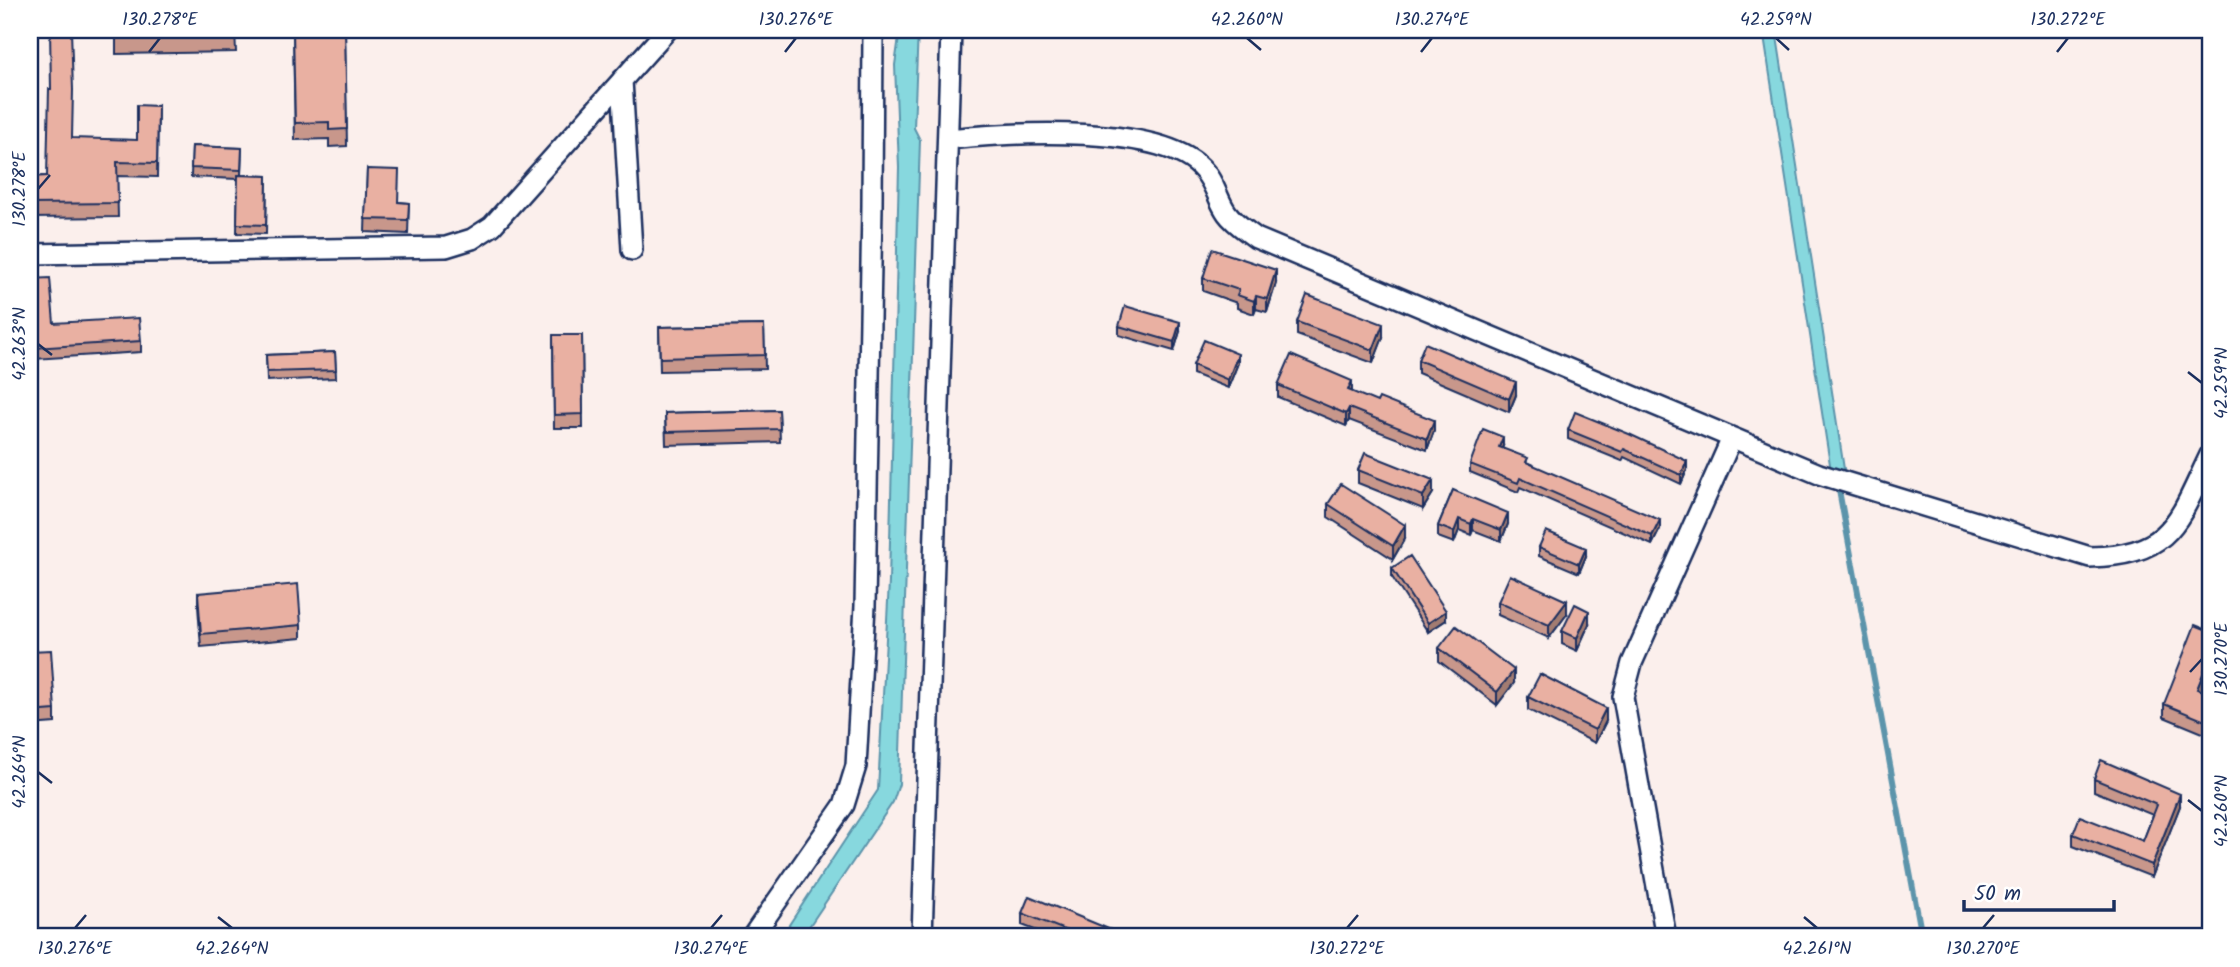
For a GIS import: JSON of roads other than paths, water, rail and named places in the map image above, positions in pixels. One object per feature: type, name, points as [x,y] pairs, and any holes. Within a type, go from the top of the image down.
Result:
[{"type":"street","points":[[30,254],[446,247],[472,239],[492,226],[667,30]]},
{"type":"street","points":[[752,937],[844,805],[856,766],[865,606],[873,30]]},
{"type":"street","points":[[922,937],[951,30]]},
{"type":"street","points":[[622,80],[632,250]]},
{"type":"street","points":[[949,139],[1073,133],[1143,141],[1178,152],[1204,170],[1228,215],[1256,238],[1819,474],[2090,557],[2119,556],[2149,547],[2168,533],[2183,511],[2210,455]]},
{"type":"street","points":[[1666,937],[1623,697],[1632,663],[1732,438]]},
{"type":"water","points":[[900,30],[918,30],[914,128],[920,140],[899,784],[893,802],[802,937],[781,937],[878,790],[889,582],[899,167],[895,65]]},
{"type":"water","points":[[1763,30],[1776,30],[1844,469],[1841,478],[1831,471]]},
{"type":"waterway","points":[[1838,485],[1922,937]]}]
